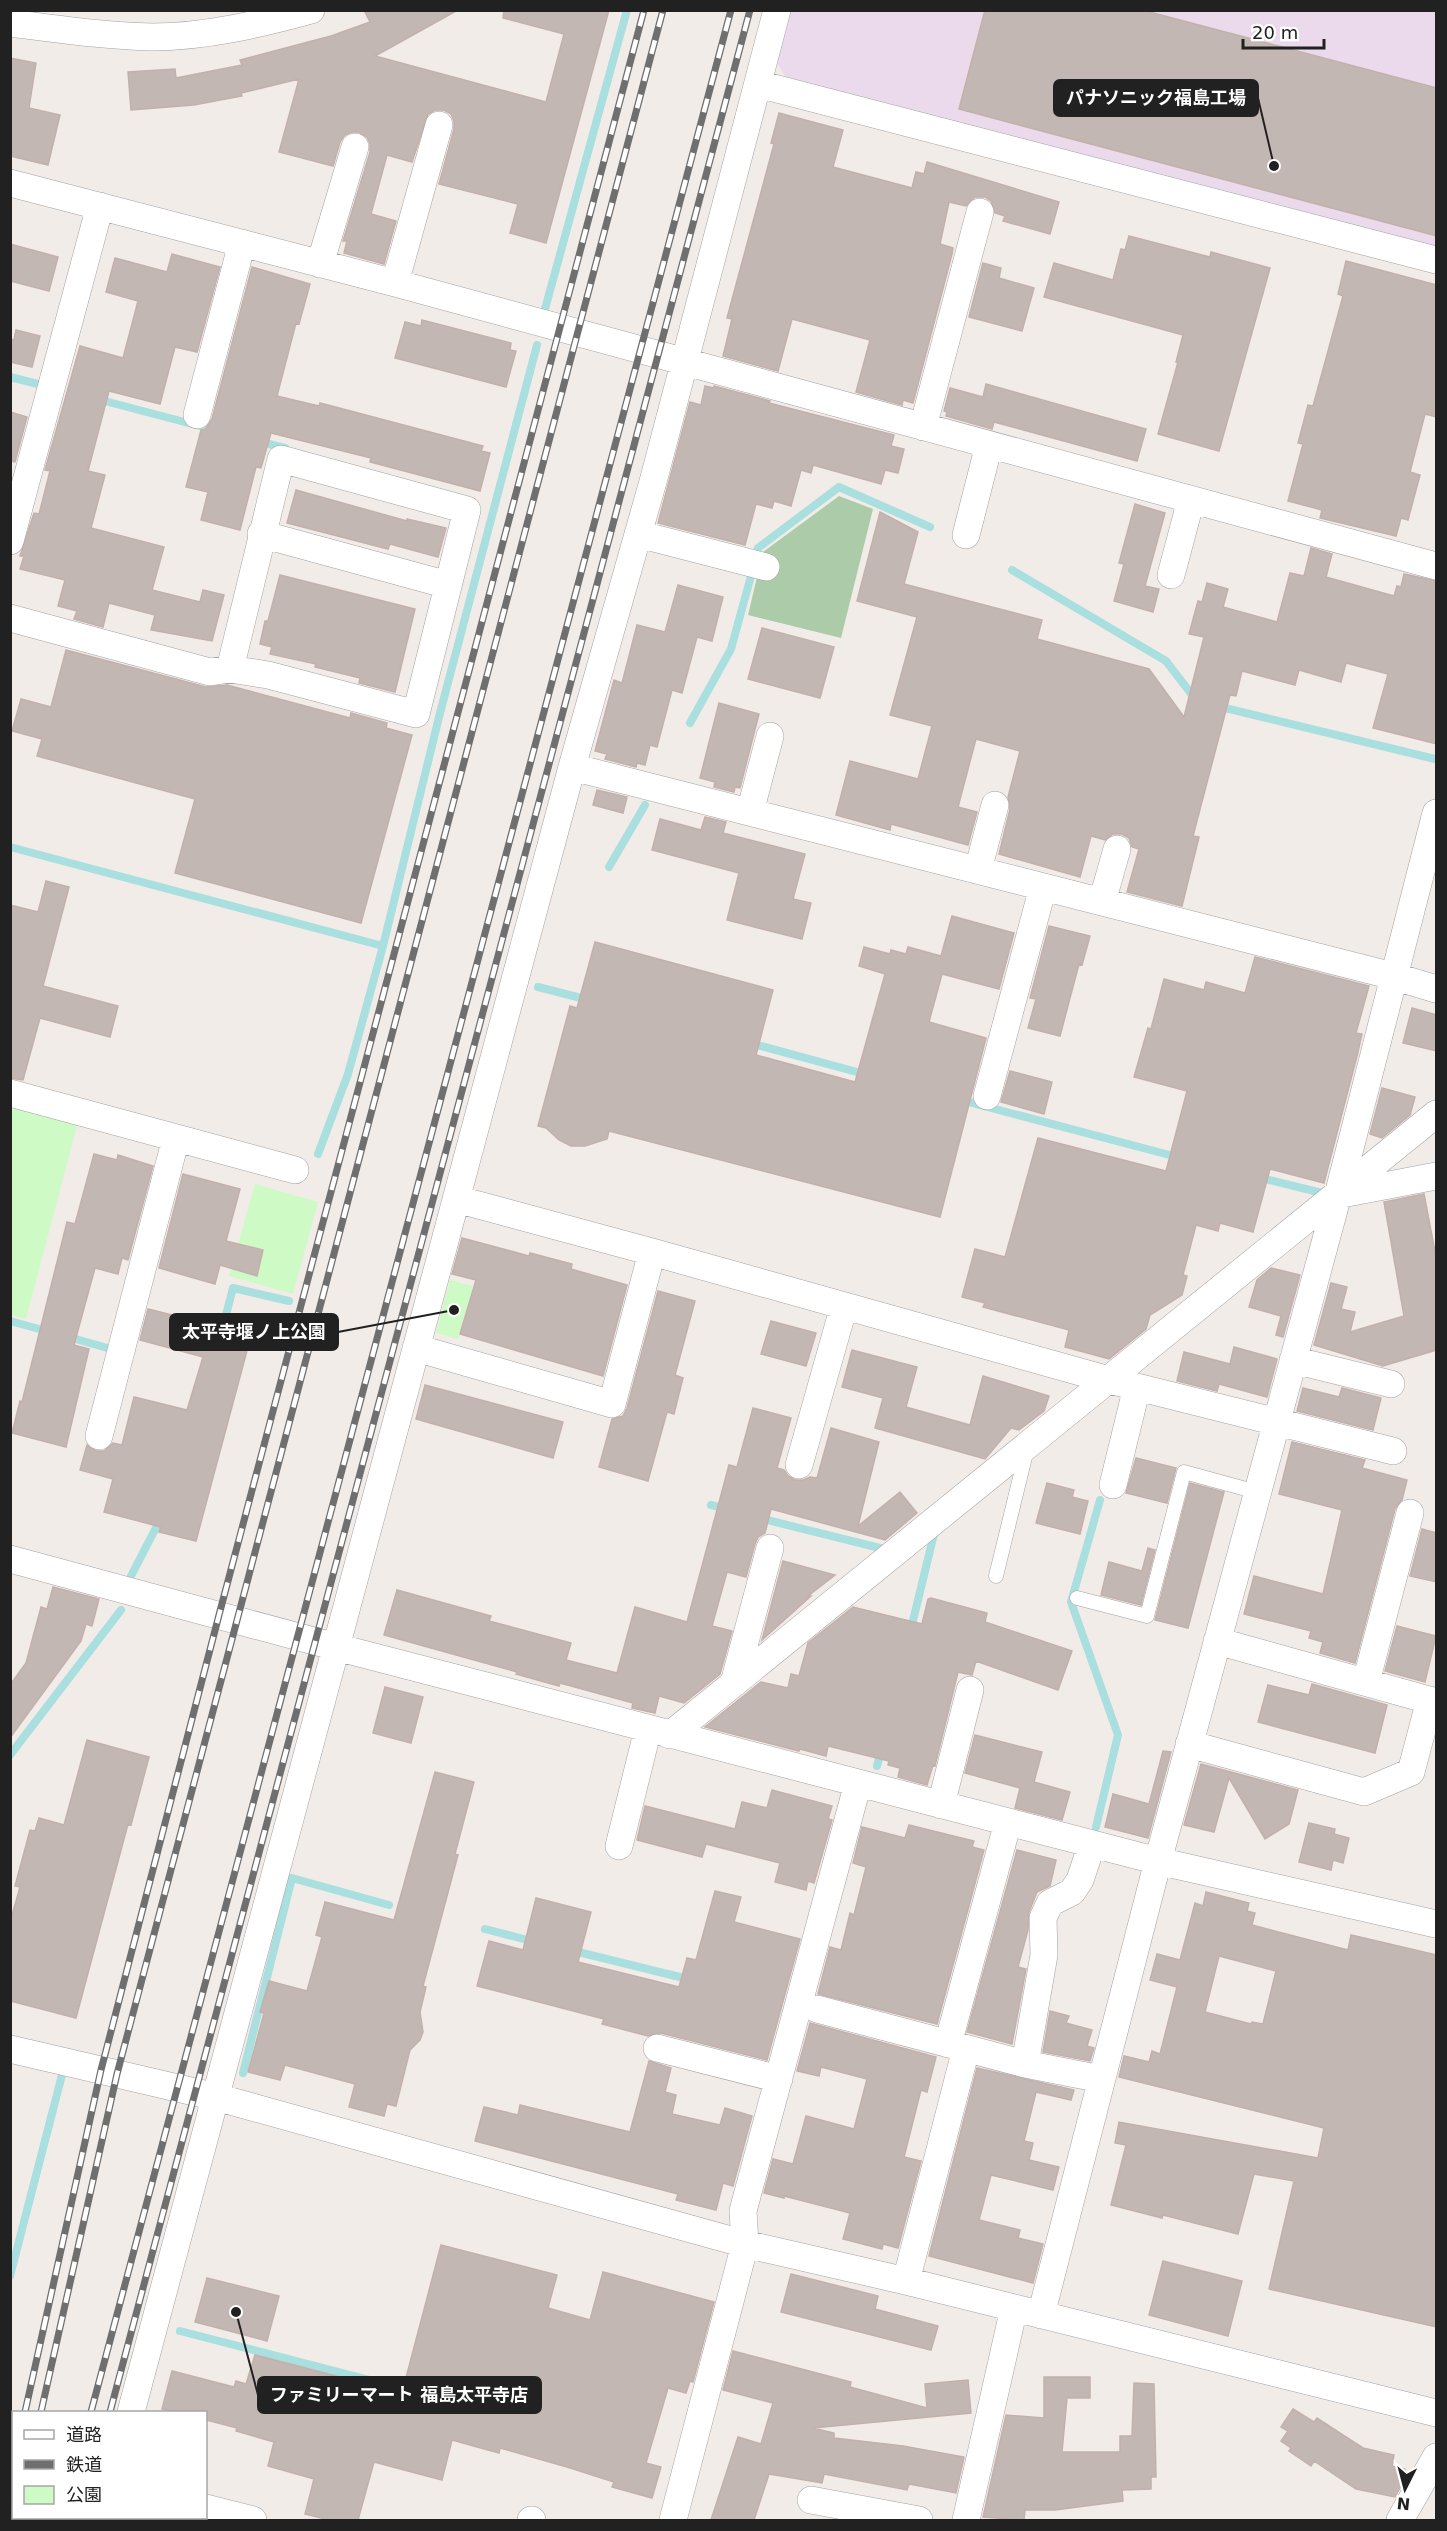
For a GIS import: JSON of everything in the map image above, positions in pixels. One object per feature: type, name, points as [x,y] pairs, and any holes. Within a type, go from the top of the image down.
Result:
[{"type":"street","points":[[10,24],[94,33],[175,36],[282,18],[311,10]]},
{"type":"street","points":[[131,2411],[572,767],[684,363],[777,10]]},
{"type":"street","points":[[758,84],[1437,260]]},
{"type":"street","points":[[395,283],[440,125]]},
{"type":"street","points":[[320,264],[355,147]]},
{"type":"street","points":[[10,183],[395,283],[1437,566]]},
{"type":"street","points":[[10,541],[100,206]]},
{"type":"street","points":[[923,427],[980,212]]},
{"type":"street","points":[[196,415],[242,243]]},
{"type":"street","points":[[966,535],[988,445]]},
{"type":"street","points":[[10,618],[210,672],[230,669],[268,675],[416,714],[467,510],[281,459],[230,669]]},
{"type":"street","points":[[1171,575],[1191,500]]},
{"type":"street","points":[[261,534],[448,585]]},
{"type":"street","points":[[638,534],[766,567]]},
{"type":"street","points":[[750,812],[770,736]]},
{"type":"street","points":[[572,767],[1437,989]]},
{"type":"street","points":[[978,870],[994,805]]},
{"type":"street","points":[[1041,2315],[1158,1861],[1338,1195],[1437,813]]},
{"type":"street","points":[[1102,902],[1117,849]]},
{"type":"street","points":[[987,1096],[1043,887]]},
{"type":"street","points":[[10,1093],[295,1170]]},
{"type":"street","points":[[619,1846],[659,1732],[734,1683],[1437,1114]]},
{"type":"street","points":[[99,1436],[176,1138]]},
{"type":"street","points":[[1338,1195],[1437,1176]]},
{"type":"street","points":[[456,1199],[1109,1380],[1393,1451]]},
{"type":"street","points":[[416,1348],[612,1404],[652,1252]]},
{"type":"street","points":[[799,1465],[844,1306]]},
{"type":"street","points":[[1293,1360],[1391,1384]]},
{"type":"street","points":[[1113,1485],[1137,1387]]},
{"type":"street","points":[[1366,1682],[1410,1513]]},
{"type":"street","points":[[734,1683],[770,1548]]},
{"type":"street","points":[[10,1559],[659,1732],[1158,1861],[1437,1924]]},
{"type":"street","points":[[1189,1744],[1364,1792],[1411,1772],[1433,1701],[1217,1641]]},
{"type":"street","points":[[941,1805],[970,1690]]},
{"type":"street","points":[[673,2520],[745,2244],[743,2211],[858,1783]]},
{"type":"street","points":[[906,2281],[1008,1822]]},
{"type":"street","points":[[1025,2064],[1044,1954],[1043,1918],[1050,1903],[1072,1892],[1080,1880],[1092,1844]]},
{"type":"street","points":[[817,2009],[1025,2064],[1101,2079]]},
{"type":"street","points":[[657,2048],[779,2079]]},
{"type":"street","points":[[10,2049],[216,2097],[745,2244],[906,2281],[1437,2413]]},
{"type":"street","points":[[966,2520],[1014,2308]]},
{"type":"street","points":[[141,2370],[150,2411]]},
{"type":"street","points":[[1400,2520],[1437,2457]]},
{"type":"street","points":[[811,2500],[919,2520]]},
{"type":"street","points":[[207,2508],[253,2520]]},
{"type":"lane","points":[[996,1576],[1027,1447]]},
{"type":"lane","points":[[1077,1598],[1147,1616],[1184,1472],[1257,1492]]},
{"type":"shaded area","points":[[788,11],[1436,11],[1436,252],[788,81],[775,60]]},
{"type":"green space","points":[[839,496],[873,509],[841,638],[748,615],[763,552]]},
{"type":"green space","points":[[10,1104],[78,1122],[26,1319],[11,1315]]},
{"type":"green space","points":[[255,1184],[318,1202],[293,1294],[229,1276]]},
{"type":"green space","points":[[450,1280],[473,1286],[458,1339],[436,1333]]},
{"type":"building","points":[[364,10],[458,10],[375,56],[546,102],[564,34],[503,18],[504,10],[609,10],[546,243],[510,233],[518,204],[439,184],[454,129],[451,114],[444,110],[435,110],[428,114],[412,162],[387,155],[371,214],[396,221],[384,264],[344,253],[347,241],[343,241],[370,152],[367,137],[359,132],[345,135],[340,142],[333,166],[279,152],[299,79],[241,93],[242,96],[194,105],[131,110],[128,72],[175,69],[176,78],[242,65],[240,60],[331,36],[370,22]]},
{"type":"building","points":[[985,10],[1142,10],[1437,88],[1437,236],[959,109]]},
{"type":"building","points":[[10,58],[36,63],[29,108],[60,115],[48,165],[10,156]]},
{"type":"building","points":[[779,113],[843,130],[833,167],[912,188],[916,172],[924,174],[927,162],[1059,202],[1050,234],[1003,221],[1005,216],[995,213],[991,201],[985,197],[975,197],[966,206],[949,202],[940,244],[953,248],[952,254],[913,403],[903,400],[902,405],[856,392],[870,340],[792,319],[778,371],[723,356],[732,319],[727,318],[774,144],[771,143]]},
{"type":"building","points":[[1129,236],[1210,257],[1211,252],[1270,268],[1219,451],[1158,434],[1183,335],[1044,297],[1054,263],[1113,280],[1121,249],[1125,250]]},
{"type":"building","points":[[10,244],[58,257],[49,291],[10,281]]},
{"type":"building","points":[[172,254],[220,267],[197,352],[175,347],[160,404],[109,391],[88,471],[105,475],[91,528],[164,547],[152,590],[200,602],[203,590],[224,595],[212,641],[151,630],[155,615],[109,603],[103,627],[74,619],[77,611],[58,606],[65,580],[20,569],[24,556],[20,556],[34,513],[39,514],[50,471],[45,470],[80,346],[123,358],[138,301],[106,292],[115,258],[167,272]]},
{"type":"building","points":[[1346,261],[1437,285],[1437,417],[1425,414],[1410,472],[1420,475],[1408,520],[1401,518],[1396,536],[1320,518],[1322,510],[1288,501],[1303,444],[1298,443],[1308,405],[1313,406],[1343,296],[1338,294]]},
{"type":"building","points":[[983,263],[1001,268],[999,278],[1034,288],[1022,331],[969,317]]},
{"type":"building","points":[[252,267],[310,284],[299,324],[296,323],[277,396],[319,406],[320,403],[483,446],[481,451],[490,453],[480,491],[370,462],[371,458],[271,433],[261,468],[256,467],[240,530],[201,520],[208,492],[186,487],[201,430],[205,430],[212,419]]},
{"type":"building","points":[[422,320],[511,343],[510,350],[516,351],[506,387],[395,358],[405,322],[421,326]]},
{"type":"building","points":[[16,330],[40,336],[32,367],[10,362],[10,339],[14,340]]},
{"type":"building","points":[[986,384],[1146,429],[1137,461],[994,422],[992,429],[946,416],[947,412],[944,411],[950,388],[983,397]]},
{"type":"building","points":[[705,386],[714,388],[714,386],[770,401],[769,403],[894,435],[891,446],[904,449],[898,473],[885,470],[881,484],[813,465],[811,473],[801,470],[791,506],[774,501],[772,508],[756,504],[745,545],[658,523],[690,402],[701,405]]},
{"type":"building","points":[[10,412],[27,417],[15,462],[10,461]]},
{"type":"building","points":[[296,490],[407,521],[407,519],[446,528],[438,557],[390,544],[388,549],[287,523]]},
{"type":"building","points":[[1135,504],[1165,513],[1145,586],[1159,589],[1153,612],[1114,601],[1124,564],[1119,563]]},
{"type":"building","points":[[880,512],[918,532],[904,584],[1042,620],[1037,639],[1149,669],[1184,717],[1204,637],[1189,634],[1198,601],[1202,602],[1207,583],[1228,589],[1223,607],[1277,622],[1290,573],[1304,576],[1311,548],[1332,554],[1326,577],[1394,596],[1397,586],[1401,587],[1404,574],[1437,581],[1437,744],[1373,728],[1388,674],[1346,663],[1341,682],[1299,670],[1295,685],[1242,671],[1236,696],[1230,695],[1193,836],[1199,837],[1182,906],[1127,892],[1139,849],[1132,847],[1129,838],[1122,834],[1113,834],[1105,840],[1091,836],[1080,877],[999,854],[1010,809],[1008,797],[1020,751],[976,739],[958,807],[977,812],[968,845],[891,824],[890,830],[836,815],[850,761],[918,779],[932,726],[890,715],[917,617],[857,601]]},
{"type":"building","points":[[280,575],[415,609],[395,692],[359,683],[360,678],[315,667],[316,664],[270,654],[272,647],[260,644]]},
{"type":"building","points":[[678,585],[723,597],[712,641],[697,637],[682,693],[672,690],[657,747],[650,745],[645,765],[637,763],[636,767],[605,759],[607,754],[595,751],[614,680],[622,683],[637,625],[665,632]]},
{"type":"building","points":[[762,628],[834,647],[820,698],[748,679]]},
{"type":"building","points":[[66,650],[206,687],[227,685],[350,718],[351,713],[387,723],[386,728],[412,735],[361,923],[175,873],[195,799],[37,756],[42,739],[12,731],[21,699],[51,707]]},
{"type":"building","points":[[719,703],[759,714],[740,788],[735,787],[734,792],[714,787],[715,782],[700,778]]},
{"type":"building","points":[[597,790],[627,797],[623,813],[593,805]]},
{"type":"building","points":[[705,817],[726,822],[723,833],[805,854],[793,899],[811,903],[802,939],[727,920],[739,873],[652,850],[660,819],[701,830]]},
{"type":"building","points":[[46,881],[69,887],[43,986],[118,1006],[110,1037],[40,1018],[23,1080],[10,1078],[10,905],[38,912]]},
{"type":"building","points":[[952,916],[1014,933],[999,989],[942,974],[929,1022],[986,1038],[940,1217],[609,1131],[607,1139],[585,1146],[571,1146],[559,1140],[546,1128],[538,1126],[570,1006],[577,1008],[595,942],[773,990],[756,1055],[855,1082],[885,974],[859,966],[864,947],[890,954],[891,950],[906,954],[908,947],[941,956]]},
{"type":"building","points":[[1049,926],[1090,936],[1082,965],[1079,964],[1060,1036],[1028,1028],[1036,999],[1030,998]]},
{"type":"building","points":[[1255,957],[1369,986],[1356,1033],[1362,1034],[1357,1056],[1324,1183],[1270,1169],[1253,1232],[1220,1223],[1218,1231],[1196,1225],[1183,1275],[1187,1276],[1182,1295],[1150,1315],[1146,1329],[1109,1359],[1065,1347],[1069,1330],[983,1307],[985,1303],[962,1297],[975,1249],[1005,1257],[1038,1138],[1166,1171],[1187,1091],[1134,1077],[1148,1028],[1151,1029],[1164,979],[1204,990],[1206,982],[1245,993]]},
{"type":"building","points":[[1412,1008],[1437,1015],[1437,1051],[1403,1043]]},
{"type":"building","points":[[1010,1071],[1052,1082],[1044,1114],[1001,1102]]},
{"type":"building","points":[[1382,1088],[1415,1097],[1410,1115],[1382,1138],[1370,1134]]},
{"type":"building","points":[[94,1154],[117,1160],[118,1155],[153,1166],[128,1260],[122,1258],[118,1274],[95,1268],[74,1345],[89,1349],[66,1447],[12,1433],[20,1401],[22,1402],[67,1222],[75,1224]]},
{"type":"building","points":[[183,1174],[240,1189],[226,1241],[263,1250],[257,1276],[220,1265],[215,1284],[159,1268]]},
{"type":"building","points":[[1424,1194],[1437,1262],[1437,1350],[1383,1366],[1314,1345],[1331,1283],[1347,1287],[1341,1309],[1355,1312],[1350,1332],[1404,1316],[1384,1202]]},
{"type":"building","points":[[462,1238],[529,1256],[530,1253],[572,1264],[571,1269],[627,1285],[603,1376],[460,1334],[476,1280],[452,1274]]},
{"type":"building","points":[[1271,1268],[1300,1275],[1283,1337],[1276,1335],[1281,1316],[1249,1307],[1257,1280]]},
{"type":"building","points":[[658,1291],[695,1301],[675,1375],[683,1378],[674,1414],[667,1412],[648,1481],[599,1467],[612,1419],[623,1416],[627,1408]]},
{"type":"building","points":[[148,1309],[229,1329],[230,1326],[252,1332],[196,1541],[159,1532],[161,1527],[104,1512],[113,1479],[80,1470],[87,1445],[96,1451],[104,1451],[113,1443],[122,1445],[134,1397],[187,1410],[203,1357],[140,1340]]},
{"type":"building","points":[[771,1321],[816,1333],[806,1366],[761,1354]]},
{"type":"building","points":[[1234,1347],[1277,1359],[1267,1397],[1219,1384],[1217,1391],[1177,1381],[1184,1352],[1230,1364]]},
{"type":"building","points":[[852,1350],[917,1367],[906,1407],[970,1425],[983,1376],[1049,1396],[1044,1411],[1019,1430],[1011,1428],[985,1459],[875,1428],[883,1398],[842,1387]]},
{"type":"building","points":[[425,1385],[563,1422],[553,1458],[416,1419]]},
{"type":"building","points":[[1303,1388],[1339,1397],[1342,1388],[1381,1398],[1373,1430],[1297,1411]]},
{"type":"building","points":[[753,1408],[791,1418],[777,1468],[784,1470],[795,1480],[817,1478],[831,1428],[879,1442],[858,1526],[900,1492],[917,1513],[885,1540],[771,1509],[765,1533],[758,1537],[755,1544],[746,1577],[727,1572],[712,1626],[732,1631],[720,1674],[684,1703],[659,1696],[655,1713],[632,1708],[633,1703],[560,1683],[559,1686],[384,1635],[397,1590],[491,1616],[489,1621],[571,1643],[566,1660],[617,1673],[635,1607],[687,1622],[729,1465],[737,1467]]},
{"type":"building","points":[[1292,1442],[1365,1460],[1362,1468],[1407,1480],[1402,1500],[1395,1509],[1355,1663],[1320,1653],[1323,1642],[1309,1638],[1311,1631],[1244,1614],[1254,1576],[1323,1594],[1342,1510],[1279,1494]]},
{"type":"building","points":[[1136,1458],[1176,1468],[1167,1503],[1126,1493]]},
{"type":"building","points":[[1047,1483],[1074,1490],[1072,1497],[1088,1501],[1080,1534],[1036,1523]]},
{"type":"building","points":[[1190,1483],[1224,1492],[1188,1628],[1155,1620]]},
{"type":"building","points":[[1422,1529],[1437,1533],[1437,1582],[1410,1576]]},
{"type":"building","points":[[1148,1548],[1155,1550],[1141,1605],[1101,1595],[1109,1562],[1142,1571]]},
{"type":"building","points":[[783,1561],[835,1575],[808,1596],[811,1596],[762,1640]]},
{"type":"building","points":[[53,1587],[99,1599],[92,1626],[86,1624],[81,1641],[10,1738],[10,1685],[26,1663],[41,1607],[47,1609]]},
{"type":"building","points":[[928,1599],[987,1613],[985,1622],[1072,1651],[1058,1690],[976,1661],[972,1675],[958,1672],[935,1766],[933,1765],[927,1785],[898,1777],[900,1768],[888,1765],[889,1761],[828,1746],[826,1756],[705,1727],[761,1682],[788,1688],[791,1674],[799,1676],[808,1643],[853,1607],[922,1624]]},
{"type":"building","points":[[1397,1626],[1436,1636],[1425,1682],[1385,1671]]},
{"type":"building","points":[[1312,1684],[1387,1705],[1375,1753],[1258,1722],[1268,1685],[1309,1695]]},
{"type":"building","points":[[385,1687],[423,1697],[411,1743],[373,1733]]},
{"type":"building","points":[[975,1735],[1042,1752],[1034,1782],[1070,1792],[1062,1820],[1015,1808],[1020,1788],[965,1773]]},
{"type":"building","points":[[87,1740],[149,1757],[131,1825],[128,1824],[76,2018],[10,2001],[10,1922],[20,1887],[15,1886],[30,1830],[35,1831],[39,1818],[64,1825]]},
{"type":"building","points":[[1163,1751],[1171,1752],[1148,1838],[1105,1827],[1113,1794],[1149,1804]]},
{"type":"building","points":[[1201,1764],[1298,1790],[1289,1824],[1265,1839],[1229,1778],[1214,1832],[1184,1825]]},
{"type":"building","points":[[435,1772],[474,1782],[455,1854],[458,1855],[423,1986],[426,1987],[420,2012],[423,2032],[420,2040],[410,2050],[396,2106],[387,2104],[384,2116],[349,2107],[355,2084],[285,2065],[280,2080],[248,2072],[264,2013],[260,2012],[269,1981],[307,1991],[322,1937],[316,1935],[325,1902],[394,1920]]},
{"type":"building","points":[[772,1790],[832,1806],[828,1819],[832,1820],[814,1883],[808,1881],[806,1890],[775,1882],[780,1863],[706,1844],[702,1857],[637,1840],[645,1806],[735,1829],[742,1802],[767,1808]]},
{"type":"building","points":[[1309,1823],[1335,1829],[1334,1834],[1349,1838],[1343,1863],[1333,1860],[1331,1870],[1299,1862]]},
{"type":"building","points":[[909,1825],[974,1841],[972,1847],[984,1850],[937,2024],[818,1994],[830,1947],[841,1950],[850,1913],[854,1915],[866,1867],[853,1863],[862,1827],[905,1838]]},
{"type":"building","points":[[1017,1850],[1056,1860],[1050,1886],[1037,1892],[1029,1912],[1028,1930],[1018,1967],[1026,1969],[1012,2044],[967,2032]]},
{"type":"building","points":[[715,1891],[741,1897],[734,1922],[800,1939],[767,2060],[661,2033],[648,2036],[602,2024],[604,2019],[477,1986],[489,1941],[523,1950],[536,1898],[591,1912],[578,1962],[679,1987],[687,1958],[696,1960]]},
{"type":"building","points":[[1206,1892],[1249,1903],[1247,1911],[1255,1913],[1252,1925],[1348,1950],[1351,1935],[1437,1955],[1437,2327],[1269,2289],[1294,2181],[1254,2174],[1238,2234],[1163,2215],[1162,2218],[1111,2205],[1126,2145],[1115,2143],[1119,2122],[1318,2158],[1324,2128],[1119,2077],[1124,2056],[1149,2062],[1152,2051],[1160,2054],[1177,1987],[1150,1980],[1157,1954],[1180,1960],[1195,1903],[1203,1906]],"holes":[[[1219,1956],[1276,1971],[1263,2024],[1252,2022],[1251,2024],[1205,2012]]]},
{"type":"building","points":[[1050,2011],[1069,2016],[1066,2023],[1092,2030],[1087,2046],[1094,2048],[1090,2061],[1043,2052]]},
{"type":"building","points":[[810,2023],[936,2057],[927,2092],[921,2090],[904,2157],[921,2161],[898,2248],[883,2244],[882,2249],[843,2239],[850,2213],[764,2193],[773,2159],[793,2164],[806,2116],[854,2129],[867,2079],[821,2067],[819,2076],[797,2071]]},
{"type":"building","points":[[649,2061],[671,2068],[665,2092],[676,2095],[672,2114],[720,2125],[725,2108],[752,2116],[733,2186],[723,2183],[716,2210],[676,2200],[678,2194],[475,2141],[484,2107],[518,2115],[520,2105],[630,2132]]},
{"type":"building","points":[[977,2068],[1074,2090],[1071,2100],[1036,2092],[1024,2141],[1033,2143],[1029,2160],[1059,2167],[1053,2190],[991,2175],[979,2220],[1020,2230],[1018,2238],[1043,2244],[1033,2283],[929,2256]]},
{"type":"building","points":[[441,2245],[557,2275],[548,2308],[590,2320],[603,2272],[714,2302],[693,2382],[690,2381],[686,2393],[668,2388],[646,2463],[661,2467],[652,2498],[612,2487],[614,2482],[567,2467],[500,2448],[499,2453],[452,2440],[442,2480],[374,2462],[358,2520],[329,2520],[305,2514],[314,2479],[268,2466],[274,2442],[236,2431],[237,2428],[207,2420],[207,2411],[162,2409],[172,2371],[234,2387],[236,2381],[246,2384],[255,2355],[402,2393]]},
{"type":"building","points":[[1163,2261],[1242,2281],[1228,2336],[1149,2315]]},
{"type":"building","points":[[791,2274],[878,2296],[875,2309],[938,2326],[931,2350],[781,2312]]},
{"type":"building","points":[[207,2278],[279,2296],[267,2341],[195,2322]]},
{"type":"building","points":[[733,2351],[851,2382],[850,2387],[927,2408],[925,2384],[968,2380],[971,2413],[813,2428],[834,2433],[834,2438],[903,2446],[964,2457],[956,2493],[909,2484],[907,2490],[824,2474],[822,2483],[769,2474],[754,2520],[711,2520],[738,2437],[761,2444],[773,2403],[723,2390]]},
{"type":"building","points":[[1044,2377],[1090,2377],[1090,2398],[1067,2398],[1062,2452],[1120,2452],[1120,2436],[1132,2436],[1134,2383],[1154,2384],[1156,2477],[1151,2477],[1151,2489],[1122,2490],[1123,2501],[1055,2510],[1025,2510],[1024,2520],[983,2517],[1006,2415],[1044,2418]]},
{"type":"building","points":[[1293,2409],[1314,2422],[1317,2418],[1363,2448],[1394,2455],[1392,2466],[1405,2469],[1401,2486],[1395,2497],[1356,2489],[1314,2461],[1311,2466],[1289,2451],[1291,2448],[1281,2441],[1288,2431],[1281,2427]]},
{"type":"waterway","points":[[545,309],[627,10]]},
{"type":"waterway","points":[[318,1154],[348,1074],[383,946],[440,713],[537,345]]},
{"type":"waterway","points":[[10,377],[42,385]]},
{"type":"waterway","points":[[97,399],[215,430]]},
{"type":"waterway","points":[[257,441],[285,448]]},
{"type":"waterway","points":[[755,559],[758,548],[839,487],[930,527]]},
{"type":"waterway","points":[[1012,570],[1166,661],[1196,700]]},
{"type":"waterway","points":[[690,723],[731,649],[751,576]]},
{"type":"waterway","points":[[1217,706],[1435,759]]},
{"type":"waterway","points":[[609,867],[645,805]]},
{"type":"waterway","points":[[10,847],[383,946]]},
{"type":"waterway","points":[[538,987],[589,1000]]},
{"type":"waterway","points":[[750,1043],[868,1075]]},
{"type":"waterway","points":[[961,1100],[1181,1158]]},
{"type":"waterway","points":[[1257,1177],[1322,1193]]},
{"type":"waterway","points":[[220,1338],[233,1288],[289,1301]]},
{"type":"waterway","points":[[10,1321],[50,1332]]},
{"type":"waterway","points":[[65,1336],[111,1349]]},
{"type":"waterway","points":[[1096,1827],[1118,1735],[1071,1602],[1100,1500]]},
{"type":"waterway","points":[[711,1505],[727,1509]]},
{"type":"waterway","points":[[131,1576],[161,1518]]},
{"type":"waterway","points":[[759,1518],[884,1549]]},
{"type":"waterway","points":[[910,1633],[934,1534]]},
{"type":"waterway","points":[[10,1755],[121,1610]]},
{"type":"waterway","points":[[877,1766],[882,1747]]},
{"type":"waterway","points":[[243,2073],[292,1878],[389,1905]]},
{"type":"waterway","points":[[485,1929],[535,1942]]},
{"type":"waterway","points":[[570,1950],[692,1980]]},
{"type":"waterway","points":[[10,2276],[63,2071]]},
{"type":"waterway","points":[[180,2331],[412,2391]]},
{"type":"railway","points":[[25,2411],[101,2070],[219,1615],[644,10]]},
{"type":"railway","points":[[41,2411],[117,2074],[663,10]]},
{"type":"railway","points":[[91,2411],[731,10]]},
{"type":"railway","points":[[110,2411],[750,10]]},
{"type":"railway","points":[[10,2475],[12,2468]]},
{"type":"place","name":"パナソニック福島工場","points":[[1274,166]]},
{"type":"place","name":"太平寺堰ノ上公園","points":[[454,1310]]},
{"type":"place","name":"ファミリーマート 福島太平寺店","points":[[236,2312]]}]
